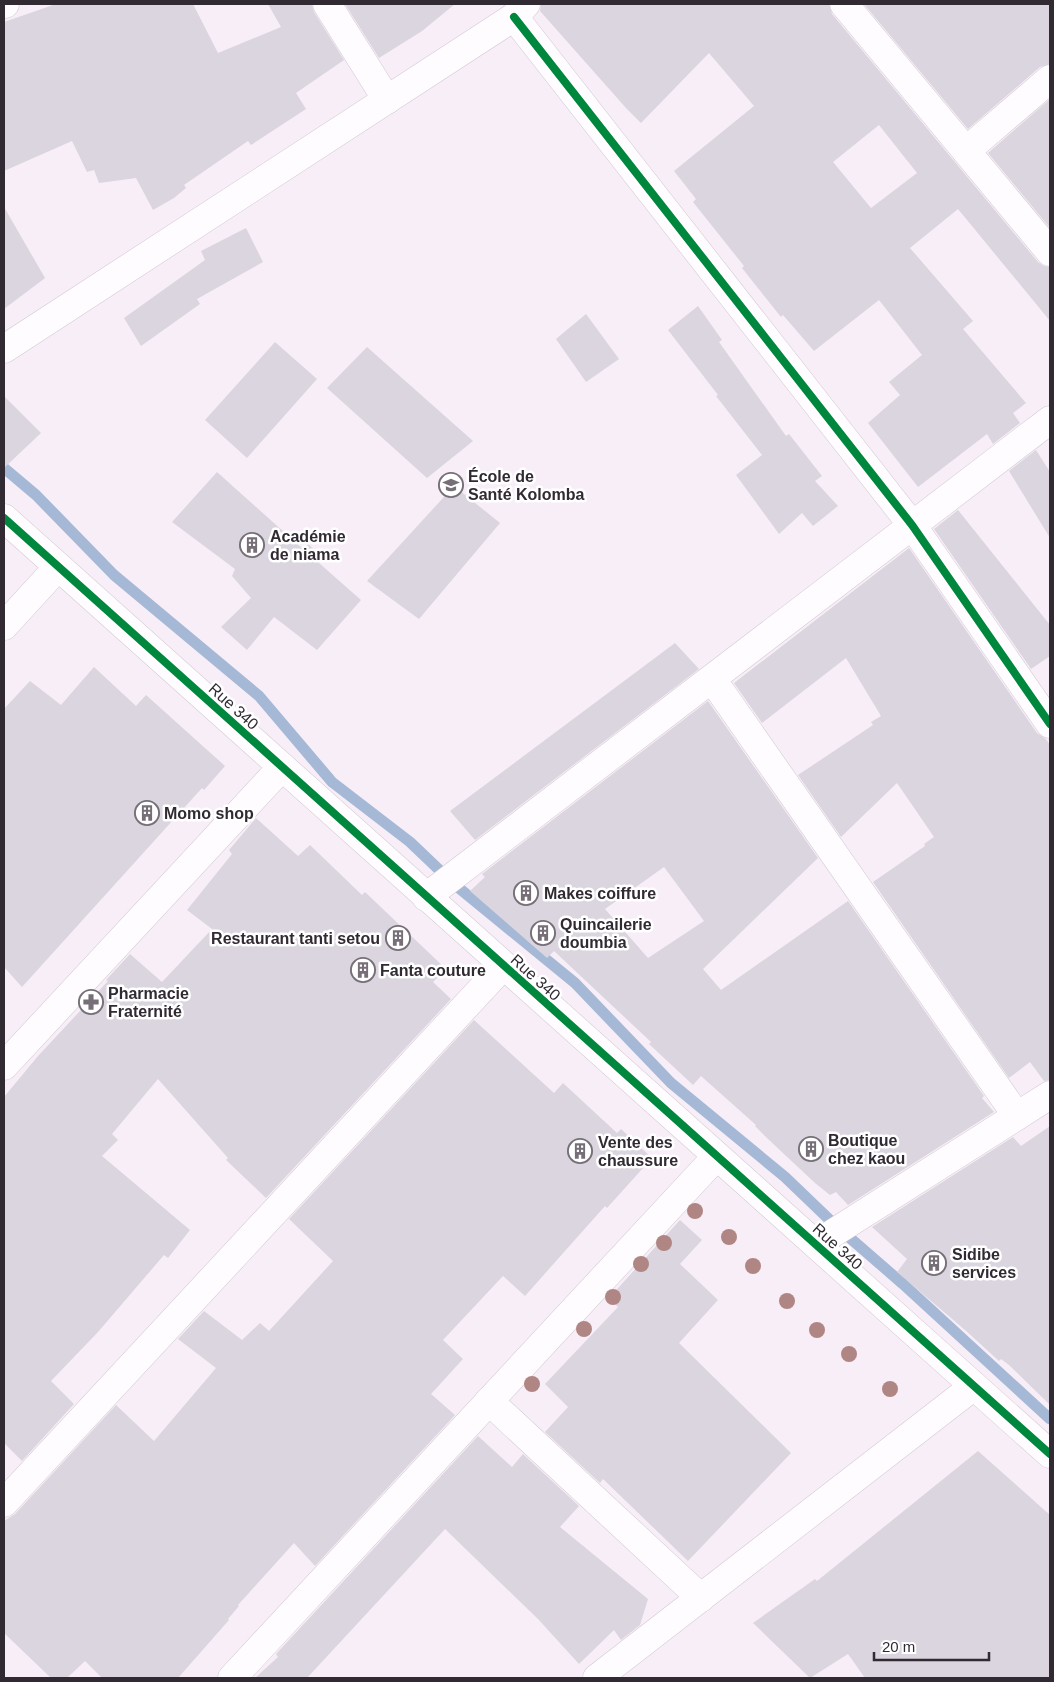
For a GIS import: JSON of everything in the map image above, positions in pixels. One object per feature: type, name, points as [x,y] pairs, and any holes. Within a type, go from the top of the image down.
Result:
[{"type":"street","points":[[327,4],[387,100]]},
{"type":"street","points":[[844,4],[1050,252]]},
{"type":"street","points":[[4,349],[387,100],[520,10],[912,525],[1050,724]]},
{"type":"street","points":[[966,151],[1050,79]]},
{"type":"street","points":[[426,897],[1050,420]]},
{"type":"street","name":"Rue 340","points":[[4,518],[1050,1454]]},
{"type":"street","points":[[4,626],[58,568]]},
{"type":"street","points":[[712,680],[1017,1116]]},
{"type":"street","points":[[4,1066],[282,767]]},
{"type":"street","points":[[4,1503],[503,966]]},
{"type":"street","points":[[816,1244],[1050,1095]]},
{"type":"street","points":[[232,1678],[716,1157]]},
{"type":"street","points":[[597,1678],[974,1386]]},
{"type":"street","points":[[489,1401],[701,1598]]},
{"type":"building","points":[[56,4],[193,4],[218,53],[281,27],[268,4],[312,4],[314,12],[344,60],[296,93],[306,109],[251,145],[248,141],[184,185],[186,188],[174,198],[153,210],[136,178],[99,183],[94,170],[87,172],[72,141],[4,171],[4,22]]},
{"type":"building","points":[[345,4],[455,4],[422,31],[379,58]]},
{"type":"building","points":[[541,4],[829,4],[832,14],[1038,262],[1050,267],[1050,321],[958,209],[910,248],[973,321],[963,329],[1026,403],[1013,413],[1020,423],[993,444],[987,434],[918,487],[868,423],[900,395],[889,382],[922,355],[879,300],[814,351],[783,315],[781,317],[742,268],[744,266],[693,202],[696,199],[674,171],[754,106],[709,53],[641,123],[540,11]],"holes":[[[879,125],[917,173],[871,208],[833,162]]]},
{"type":"building","points":[[864,4],[1050,4],[1050,64],[1040,67],[968,129]]},
{"type":"building","points":[[1050,99],[1050,228],[988,153]]},
{"type":"building","points":[[4,207],[45,278],[4,309]]},
{"type":"building","points":[[246,228],[263,262],[197,299],[200,304],[141,346],[124,318],[205,260],[201,251]]},
{"type":"building","points":[[698,306],[722,340],[719,342],[786,436],[789,434],[822,476],[815,481],[838,506],[813,526],[802,513],[779,534],[736,475],[762,455],[668,330]]},
{"type":"building","points":[[586,314],[619,359],[586,382],[556,339]]},
{"type":"building","points":[[275,342],[317,379],[247,458],[205,420]]},
{"type":"building","points":[[367,347],[473,441],[427,478],[327,388]]},
{"type":"building","points":[[4,396],[41,433],[4,468]]},
{"type":"building","points":[[1036,450],[1050,472],[1050,538],[1009,471]]},
{"type":"building","name":"Académie de niama","points":[[217,472],[303,549],[308,544],[324,558],[319,563],[361,600],[317,650],[274,617],[247,650],[221,627],[251,598],[232,576],[235,569],[172,522]]},
{"type":"building","points":[[454,486],[500,523],[419,619],[367,581]]},
{"type":"building","points":[[958,510],[1050,625],[1050,656],[1031,669],[934,529]]},
{"type":"building","points":[[909,548],[1037,733],[1046,739],[1050,745],[1050,1080],[1044,1081],[1030,1062],[1009,1078],[873,882],[925,846],[924,844],[934,837],[897,783],[841,837],[798,775],[873,725],[871,722],[881,716],[846,658],[762,723],[734,683]]},
{"type":"building","points":[[675,643],[699,669],[475,840],[450,811]]},
{"type":"building","points":[[94,667],[136,706],[146,695],[225,766],[204,790],[202,788],[22,987],[4,967],[4,709],[30,681],[61,705]]},
{"type":"building","points":[[708,701],[818,858],[703,969],[721,990],[848,901],[984,1096],[982,1098],[994,1112],[848,1205],[836,1192],[830,1195],[815,1183],[768,1139],[756,1125],[701,1076],[693,1085],[649,1044],[651,1042],[554,951],[547,958],[470,891],[485,877],[482,874]],"holes":[[[664,867],[704,921],[648,958],[605,909]]]},
{"type":"building","points":[[256,818],[298,856],[310,845],[362,895],[365,892],[446,969],[433,982],[451,999],[266,1198],[226,1160],[228,1158],[158,1079],[112,1134],[118,1140],[102,1156],[190,1230],[168,1258],[164,1255],[98,1332],[51,1381],[74,1404],[22,1461],[4,1443],[4,1097],[38,1056],[108,981],[106,980],[130,954],[162,982],[212,929],[187,910],[232,854],[229,850]]},
{"type":"building","points":[[474,1020],[554,1093],[563,1083],[617,1133],[621,1129],[652,1158],[607,1208],[605,1206],[525,1296],[503,1276],[443,1340],[463,1359],[431,1394],[455,1415],[315,1566],[294,1543],[238,1605],[229,1620],[178,1678],[102,1678],[85,1661],[67,1678],[51,1678],[4,1633],[4,1521],[15,1514],[116,1405],[154,1441],[216,1368],[178,1339],[204,1311],[242,1340],[260,1323],[269,1331],[333,1261],[289,1219]]},
{"type":"building","points":[[1050,1126],[1050,1405],[1009,1365],[1001,1359],[999,1361],[897,1272],[907,1259],[872,1227],[1013,1137],[1021,1146]]},
{"type":"building","points":[[680,1220],[702,1240],[680,1264],[718,1300],[679,1343],[791,1453],[688,1561],[603,1479],[600,1483],[545,1432],[568,1407],[545,1384],[618,1307],[609,1298]]},
{"type":"building","points":[[478,1436],[512,1467],[523,1454],[579,1506],[560,1527],[648,1599],[640,1625],[621,1640],[614,1630],[579,1664],[538,1619],[445,1529],[307,1678],[255,1678],[278,1657],[276,1654]]},
{"type":"building","points":[[978,1451],[1050,1515],[1050,1678],[865,1678],[848,1654],[810,1678],[753,1623],[815,1579],[817,1581]]},
{"type":"waterway","points":[[4,468],[36,495],[114,575],[259,696],[332,782],[410,842],[454,884],[575,983],[671,1083],[785,1177],[835,1225],[903,1284],[1050,1419]]},
{"type":"cycle path","points":[[514,17],[912,525],[1050,724]]},
{"type":"cycle path","points":[[4,518],[1050,1454]]},
{"type":"place","name":"École de Santé Kolomba","points":[[451,485]]},
{"type":"place","name":"Académie de niama","points":[[252,545]]},
{"type":"place","name":"Momo shop","points":[[147,813]]},
{"type":"place","name":"Makes coiffure","points":[[526,893]]},
{"type":"place","name":"Quincailerie doumbia","points":[[543,933]]},
{"type":"place","name":"Restaurant tanti setou","points":[[398,938]]},
{"type":"place","name":"Fanta couture","points":[[363,970]]},
{"type":"place","name":"Pharmacie Fraternité","points":[[91,1002]]},
{"type":"place","name":"Boutique chez kaou","points":[[811,1149]]},
{"type":"place","name":"Vente des chaussure","points":[[580,1151]]},
{"type":"place","name":"Sidibe services","points":[[934,1263]]}]
